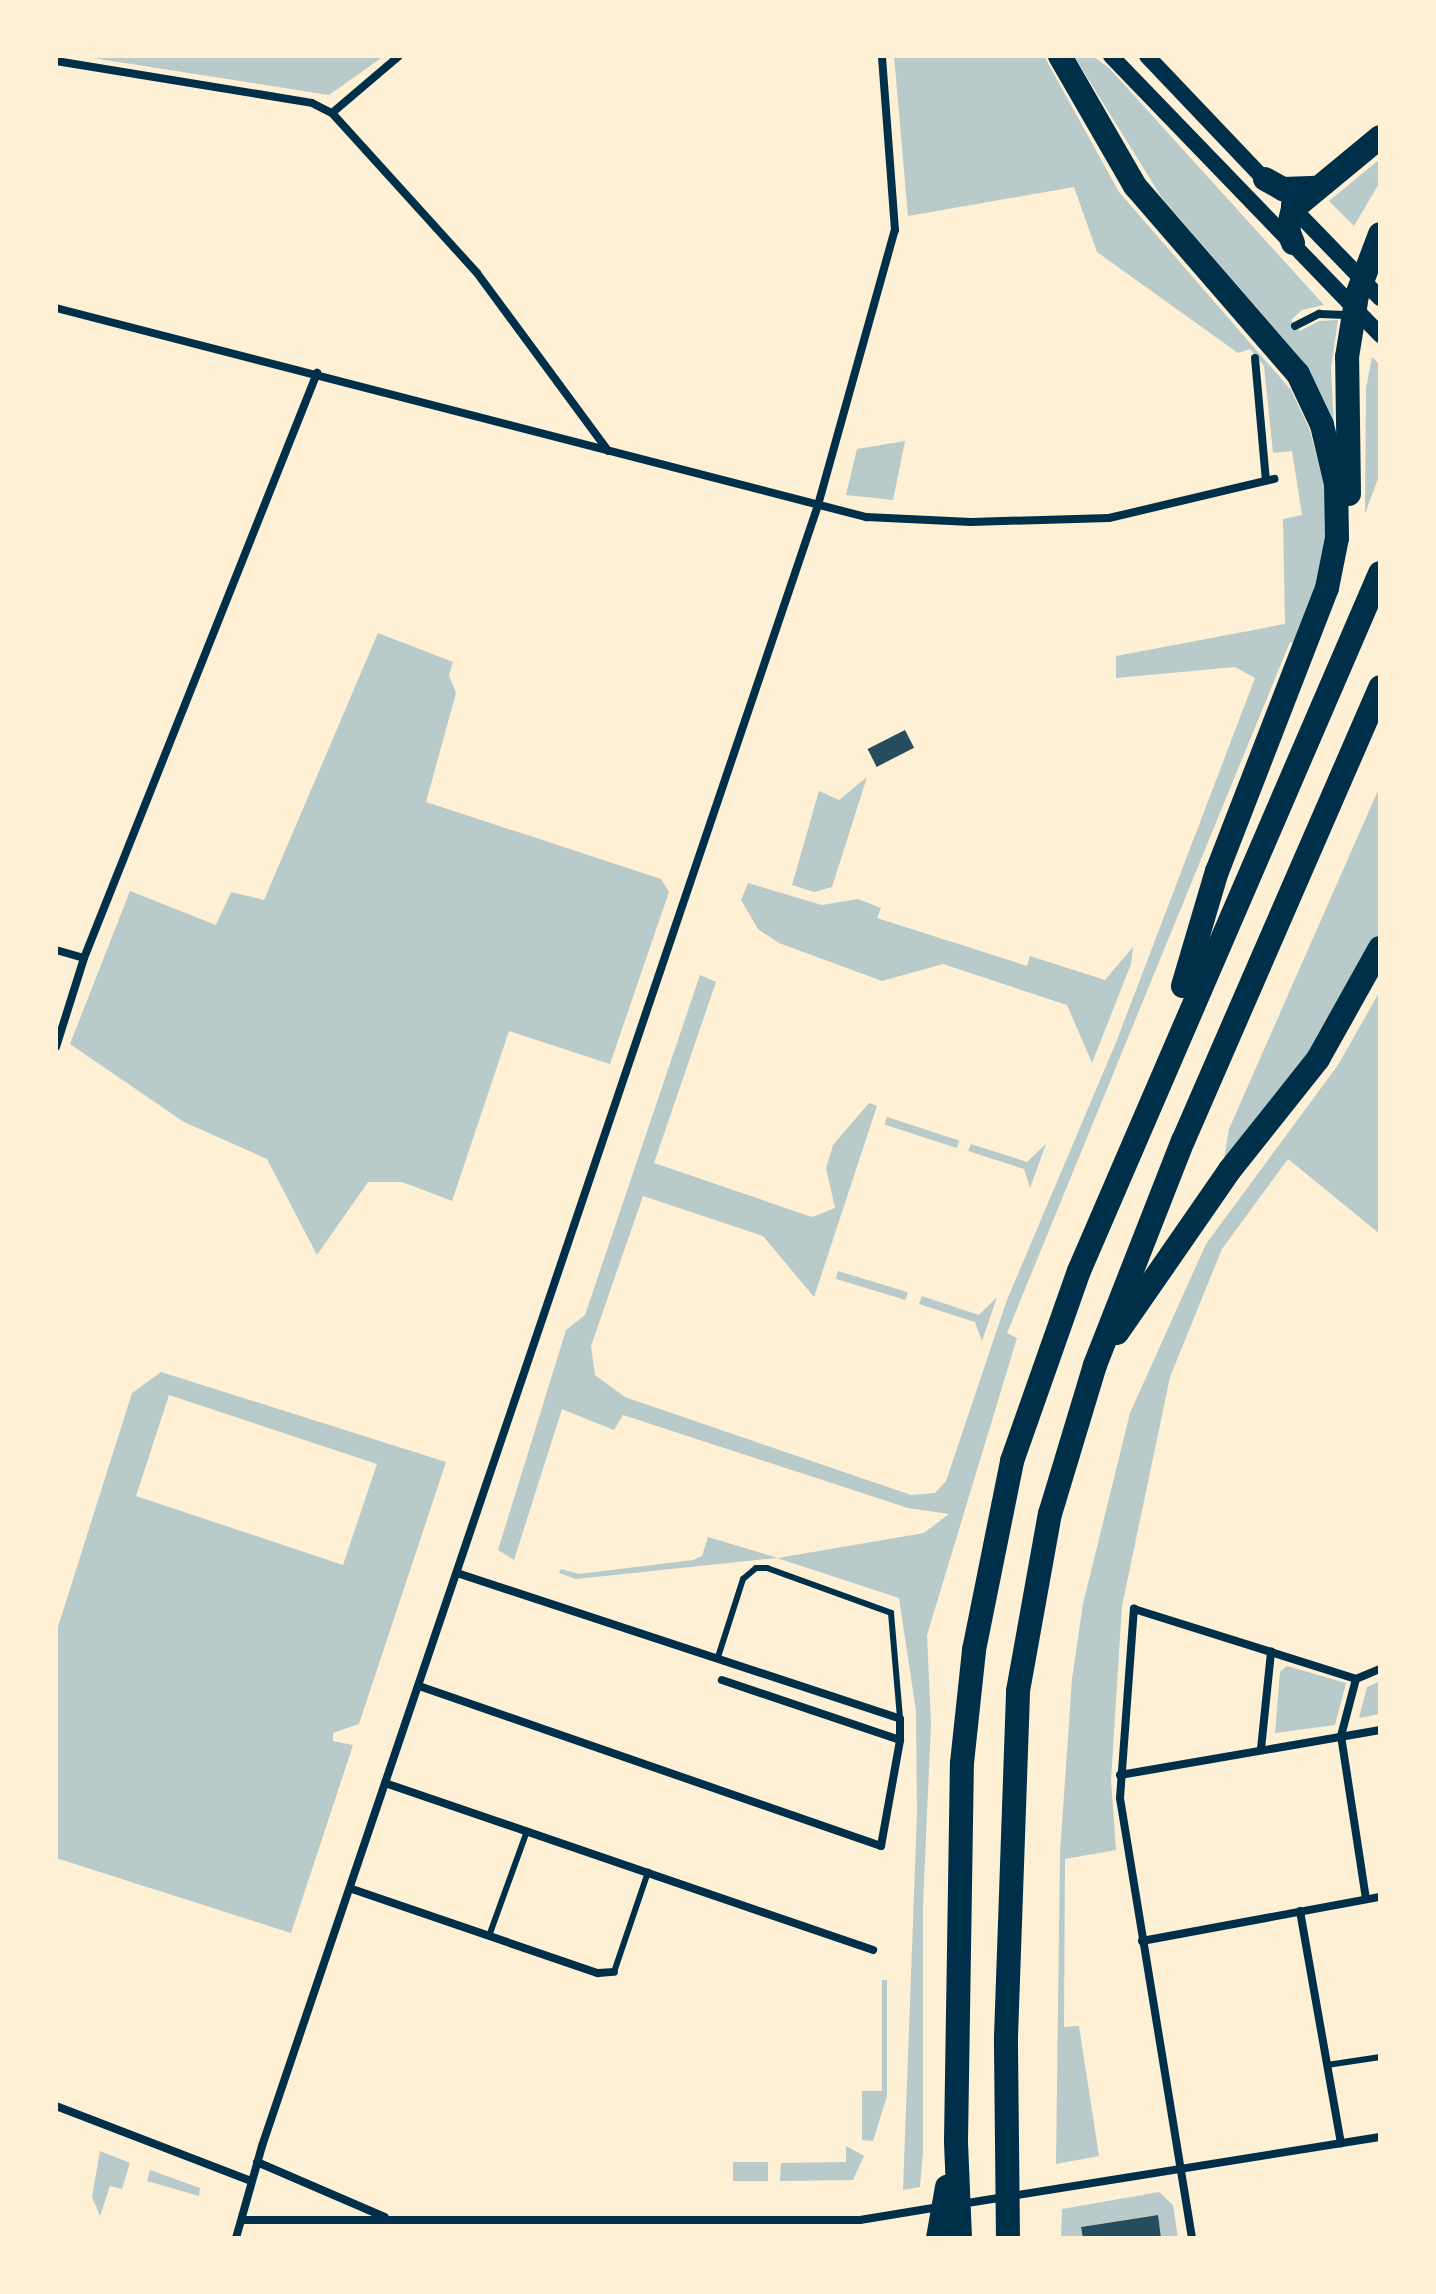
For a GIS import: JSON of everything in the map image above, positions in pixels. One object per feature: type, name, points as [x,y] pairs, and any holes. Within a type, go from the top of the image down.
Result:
[{"type":"highway","points":[[1060,56],[1135,186],[1298,374],[1322,425],[1336,484],[1337,538],[1327,588],[1217,871],[1147,1108]]},
{"type":"highway","points":[[1298,248],[1288,230],[1293,209],[1380,137]]},
{"type":"highway","points":[[1265,179],[1283,189],[1317,188]]},
{"type":"highway","points":[[1190,1004],[1228,874],[1342,578],[1349,523],[1346,405],[1353,315],[1380,234]]},
{"type":"highway","points":[[960,2238],[956,2141],[962,1763],[993,1542],[1044,1361],[1190,1004],[1380,573]]},
{"type":"highway","points":[[1008,2238],[1006,2037],[1018,1691],[1050,1514],[1095,1365],[1183,1141],[1380,687]]},
{"type":"highway","points":[[1095,1365],[1229,1171],[1318,1059],[1380,948]]},
{"type":"highway","points":[[938,2238],[956,2141]]},
{"type":"main road","points":[[1111,56],[1380,335]]},
{"type":"main road","points":[[1147,56],[1380,298]]},
{"type":"street","points":[[332,113],[399,56]]},
{"type":"street","points":[[236,2238],[257,2162],[352,1889],[385,1783],[818,505],[893,238],[882,56]]},
{"type":"street","points":[[56,61],[312,103],[332,113],[477,273],[608,452]]},
{"type":"street","points":[[56,308],[866,517],[971,522],[1109,518],[1270,480],[1255,358]]},
{"type":"street","points":[[1295,326],[1319,314],[1353,315]]},
{"type":"street","points":[[56,1047],[84,958],[317,373]]},
{"type":"street","points":[[56,950],[84,958]]},
{"type":"street","points":[[419,1686],[881,1846],[900,1740],[900,1719],[457,1573]]},
{"type":"street","points":[[1192,2238],[1142,1941],[1120,1775],[1134,1609],[1356,1679],[1380,1669]]},
{"type":"street","points":[[1261,1749],[1271,1652]]},
{"type":"street","points":[[1356,1679],[1341,1736],[1366,1899]]},
{"type":"street","points":[[722,1680],[900,1740]]},
{"type":"street","points":[[1120,1775],[1380,1730]]},
{"type":"street","points":[[674,1772],[677,1761]]},
{"type":"street","points":[[385,1783],[873,1950]]},
{"type":"street","points":[[352,1889],[598,1973],[614,1972]]},
{"type":"street","points":[[1142,1941],[1380,1897]]},
{"type":"street","points":[[1300,1911],[1341,2143]]},
{"type":"street","points":[[56,2106],[251,2181]]},
{"type":"street","points":[[242,2220],[386,2217],[860,2220],[1380,2137]]},
{"type":"street","points":[[257,2162],[386,2217]]},
{"type":"lane","points":[[718,1657],[743,1579],[756,1568],[840,1593],[884,1608],[894,1619],[900,1719]]},
{"type":"lane","points":[[489,1936],[527,1831]]},
{"type":"lane","points":[[614,1972],[648,1872]]},
{"type":"lane","points":[[1327,2065],[1380,2057]]},
{"type":"shaded area","points":[[80,56],[384,56],[329,95]]},
{"type":"shaded area","points":[[894,56],[1044,56],[1119,192],[1291,390],[1309,428],[1326,491],[1327,549],[1296,644],[1290,642],[1007,1333],[1017,1338],[927,1635],[931,1724],[923,1905],[923,2151],[920,2187],[903,2190],[917,1814],[916,1711],[899,1598],[777,1558],[576,1579],[559,1573],[561,1569],[579,1574],[693,1560],[702,1556],[708,1537],[778,1558],[924,1533],[949,1514],[908,1508],[623,1415],[614,1430],[562,1409],[514,1560],[498,1550],[566,1330],[585,1315],[700,975],[716,982],[654,1163],[812,1217],[835,1208],[826,1168],[833,1145],[869,1103],[877,1106],[814,1297],[763,1236],[643,1196],[591,1346],[595,1375],[625,1397],[911,1495],[935,1493],[946,1481],[1007,1300],[1117,1040],[1255,678],[1235,667],[1116,678],[1116,656],[1285,624],[1283,519],[1302,515],[1292,451],[1273,453],[1264,366],[1250,349],[1238,353],[1097,252],[1074,187],[908,216]]},
{"type":"shaded area","points":[[1074,56],[1093,56],[1109,68],[1324,305],[1302,310],[1291,320],[1300,331],[1319,321],[1338,320],[1331,368],[1334,429],[1301,359],[1162,198]]},
{"type":"shaded area","points":[[1380,159],[1380,182],[1354,226],[1329,201]]},
{"type":"shaded area","points":[[1372,357],[1380,365],[1380,473],[1365,514],[1366,388]]},
{"type":"shaded area","points":[[905,441],[893,500],[846,495],[857,449]]},
{"type":"shaded area","points":[[378,633],[453,662],[449,675],[456,693],[426,802],[661,879],[669,892],[610,1064],[509,1031],[452,1201],[402,1182],[368,1182],[317,1255],[267,1159],[184,1122],[70,1044],[130,891],[216,925],[231,892],[264,900]]},
{"type":"shaded area","points":[[867,777],[832,887],[814,892],[792,885],[819,791],[839,800]]},
{"type":"shaded area","points":[[1380,786],[1380,936],[1318,1046],[1223,1165],[1229,1129]]},
{"type":"shaded area","points":[[748,883],[822,905],[858,899],[881,908],[877,918],[1027,966],[1030,956],[1105,980],[1133,947],[1131,964],[1092,1063],[1067,1005],[943,964],[882,981],[779,943],[758,929],[741,900]]},
{"type":"shaded area","points":[[1380,991],[1380,1234],[1288,1159],[1222,1249],[1170,1377],[1122,1606],[1111,1780],[1116,1850],[1065,1859],[1064,2027],[1079,2026],[1099,2156],[1056,2164],[1060,1853],[1072,1679],[1083,1604],[1130,1413],[1206,1244],[1338,1065]]},
{"type":"shaded area","points":[[887,1117],[959,1140],[957,1148],[885,1125]]},
{"type":"shaded area","points":[[971,1144],[1027,1162],[1046,1144],[1030,1188],[1024,1169],[968,1151]]},
{"type":"shaded area","points":[[838,1271],[908,1292],[905,1300],[836,1279]]},
{"type":"shaded area","points":[[922,1296],[979,1315],[997,1297],[982,1341],[975,1322],[919,1304]]},
{"type":"shaded area","points":[[161,1372],[446,1462],[359,1724],[333,1733],[333,1741],[353,1745],[291,1933],[56,1858],[56,1633],[132,1393]],"holes":[[[169,1395],[377,1464],[343,1565],[136,1496]]]},
{"type":"shaded area","points":[[1287,1666],[1346,1683],[1335,1725],[1275,1733],[1280,1672]]},
{"type":"shaded area","points":[[1380,1681],[1380,1714],[1359,1718],[1367,1687]]},
{"type":"shaded area","points":[[882,1980],[887,1980],[887,2096],[873,2141],[862,2140],[862,2091],[882,2091]]},
{"type":"shaded area","points":[[846,2146],[864,2156],[853,2180],[780,2181],[781,2163],[846,2162]]},
{"type":"shaded area","points":[[100,2151],[130,2163],[122,2189],[110,2186],[100,2216],[92,2197]]},
{"type":"shaded area","points":[[733,2162],[768,2162],[768,2181],[733,2181]]},
{"type":"shaded area","points":[[150,2170],[200,2188],[199,2196],[147,2181]]},
{"type":"shaded area","points":[[1159,2192],[1173,2205],[1178,2238],[1161,2238],[1157,2215],[1081,2227],[1083,2238],[1061,2238],[1062,2209]]},
{"type":"building","points":[[905,730],[914,748],[877,767],[868,749]]},
{"type":"building","points":[[1158,2215],[1161,2238],[1083,2238],[1081,2227]]}]
